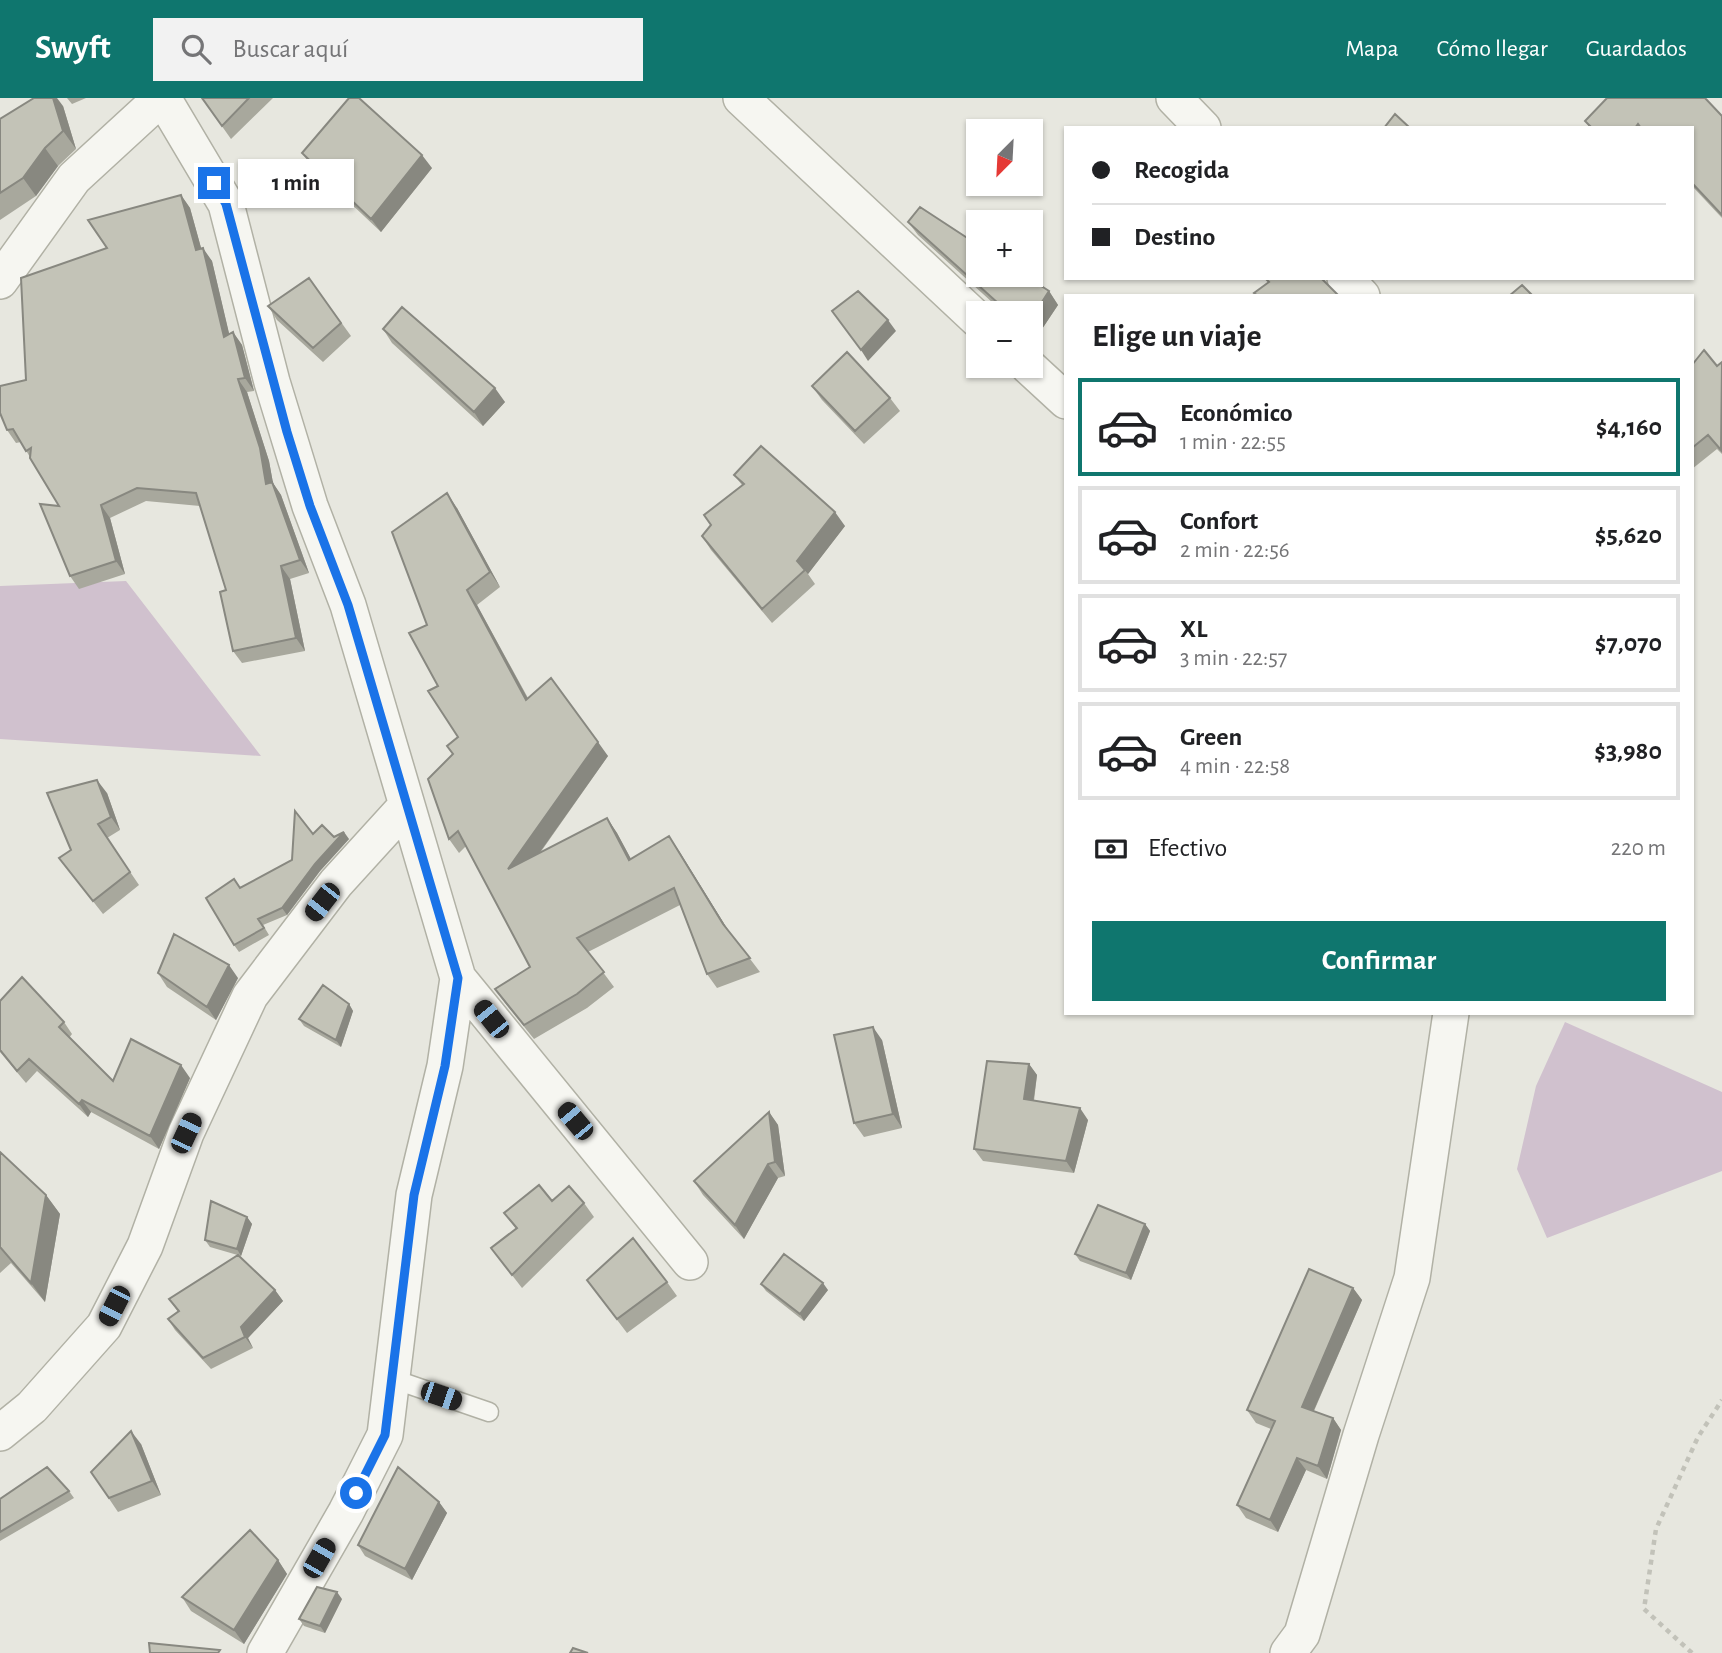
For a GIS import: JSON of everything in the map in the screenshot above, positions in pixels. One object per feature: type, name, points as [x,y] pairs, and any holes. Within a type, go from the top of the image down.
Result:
[{"type":"street","points":[[0,281],[74,178],[162,98],[226,204],[272,382],[310,506],[348,605],[458,978],[690,1262]]},
{"type":"street","points":[[741,98],[966,309]]},
{"type":"street","points":[[1174,98],[1201,126]]},
{"type":"street","points":[[1347,280],[1360,294]]},
{"type":"street","points":[[1041,378],[1064,399]]},
{"type":"street","points":[[0,1433],[32,1407],[104,1326],[145,1245],[186,1133],[250,996],[336,883],[407,805]]},
{"type":"street","points":[[265,1653],[346,1513],[385,1435],[414,1195],[445,1066],[458,978]]},
{"type":"street","points":[[1288,1653],[1302,1634],[1360,1435],[1412,1278],[1451,1015]]},
{"type":"lane","points":[[393,1379],[489,1412]]},
{"type":"path","points":[[1692,1653],[1644,1609],[1656,1529],[1698,1437],[1722,1400]]},
{"type":"shaded area","points":[[126,581],[261,756],[0,739],[0,586]]},
{"type":"shaded area","points":[[1565,1022],[1722,1092],[1722,1171],[1547,1238],[1517,1169],[1536,1086]]},
{"type":"building","points":[[34,98],[53,98],[63,131],[45,148],[23,178],[0,193],[0,119]]},
{"type":"building","points":[[202,98],[249,98],[222,126]]},
{"type":"building","points":[[349,98],[359,98],[422,155],[371,219],[302,153]]},
{"type":"building","points":[[1607,98],[1705,98],[1722,116],[1722,215],[1694,185],[1694,126],[1590,126],[1585,121]]},
{"type":"building","points":[[1395,114],[1408,126],[1386,126]]},
{"type":"building","points":[[181,195],[196,250],[203,248],[224,337],[233,332],[245,378],[238,379],[260,448],[266,484],[272,482],[300,560],[281,566],[296,638],[233,651],[220,592],[226,590],[196,493],[137,488],[101,505],[116,561],[70,576],[40,504],[59,506],[30,458],[31,448],[26,451],[13,429],[7,430],[0,413],[0,386],[26,380],[21,278],[107,248],[88,220]]},
{"type":"building","points":[[920,207],[966,237],[966,274],[908,222]]},
{"type":"building","points":[[309,278],[341,323],[313,348],[268,306]]},
{"type":"building","points":[[1267,280],[1323,280],[1337,294],[1254,293],[1269,282]]},
{"type":"building","points":[[1522,285],[1531,294],[1511,294]]},
{"type":"building","points":[[980,287],[1043,287],[1049,291],[1043,301],[996,301]]},
{"type":"building","points":[[858,291],[888,320],[861,350],[832,311]]},
{"type":"building","points":[[402,307],[495,388],[474,412],[383,329]]},
{"type":"building","points":[[1704,350],[1717,366],[1722,362],[1721,450],[1708,435],[1694,446],[1694,362]]},
{"type":"building","points":[[847,352],[890,398],[855,431],[812,386]]},
{"type":"building","points":[[761,446],[835,512],[797,561],[805,570],[762,609],[702,536],[711,525],[704,515],[744,484],[734,475]]},
{"type":"building","points":[[447,493],[490,572],[467,590],[526,700],[551,678],[598,742],[508,869],[607,818],[629,860],[669,836],[723,924],[750,958],[707,974],[674,888],[577,938],[604,972],[577,994],[524,1025],[495,989],[530,967],[458,831],[449,839],[428,779],[453,754],[447,746],[458,737],[428,691],[438,686],[409,633],[427,625],[392,532]]},
{"type":"building","points":[[97,780],[111,817],[98,824],[130,872],[93,901],[59,858],[71,850],[47,793]]},
{"type":"building","points":[[295,811],[313,834],[322,825],[334,837],[344,832],[315,864],[282,908],[258,919],[264,928],[234,945],[206,898],[234,879],[240,888],[292,860]]},
{"type":"building","points":[[174,934],[229,965],[207,1007],[158,973]]},
{"type":"building","points":[[22,977],[64,1022],[59,1027],[113,1081],[131,1039],[181,1065],[150,1136],[82,1100],[79,1104],[29,1059],[17,1071],[0,1050],[0,1001]]},
{"type":"building","points":[[323,985],[349,1004],[336,1040],[299,1019]]},
{"type":"building","points":[[873,1027],[893,1114],[854,1123],[834,1035]]},
{"type":"building","points":[[987,1061],[1029,1064],[1024,1099],[1080,1108],[1066,1161],[974,1149]]},
{"type":"building","points":[[769,1112],[775,1162],[768,1164],[735,1225],[694,1181]]},
{"type":"building","points":[[0,1152],[46,1195],[31,1283],[0,1247]]},
{"type":"building","points":[[539,1185],[552,1201],[569,1186],[584,1203],[512,1275],[491,1248],[517,1228],[504,1213]]},
{"type":"building","points":[[211,1201],[247,1217],[237,1249],[205,1240]]},
{"type":"building","points":[[1098,1205],[1145,1224],[1126,1273],[1075,1254]]},
{"type":"building","points":[[633,1238],[667,1282],[617,1319],[587,1280]]},
{"type":"building","points":[[784,1254],[823,1283],[800,1314],[761,1284]]},
{"type":"building","points":[[238,1255],[275,1290],[241,1327],[245,1337],[203,1358],[168,1319],[179,1311],[169,1299]]},
{"type":"building","points":[[1309,1269],[1353,1288],[1302,1407],[1333,1418],[1318,1466],[1297,1458],[1270,1520],[1237,1505],[1275,1421],[1247,1410]]},
{"type":"building","points":[[131,1431],[152,1481],[109,1498],[91,1472]]},
{"type":"building","points":[[47,1467],[69,1491],[0,1532],[0,1499]]},
{"type":"building","points":[[398,1467],[439,1502],[405,1569],[358,1545]]},
{"type":"building","points":[[250,1530],[278,1560],[234,1630],[182,1597]]},
{"type":"building","points":[[317,1587],[337,1592],[320,1626],[299,1619]]},
{"type":"building","points":[[149,1643],[220,1650],[218,1653],[150,1653]]},
{"type":"building","points":[[573,1648],[588,1653],[570,1653]]},
{"type":"route","points":[[214,183],[226,204],[261,329],[272,382],[310,506],[348,605],[458,978],[445,1066],[414,1195],[385,1435],[356,1493]]}]
